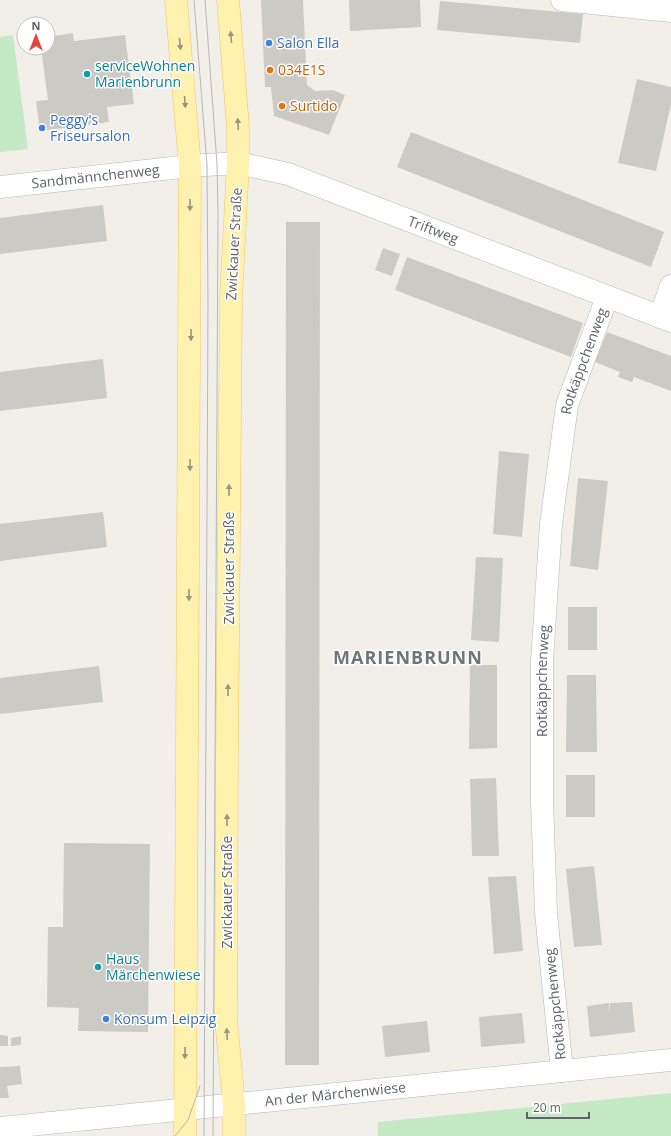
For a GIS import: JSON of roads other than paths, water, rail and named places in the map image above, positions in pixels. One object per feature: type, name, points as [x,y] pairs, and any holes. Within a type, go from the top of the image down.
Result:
[{"type":"main road","points":[[176,0],[190,166],[189,669],[184,1109],[185,1136]]},
{"type":"main road","name":"Zwickauer Straße","points":[[228,0],[238,127],[238,163],[231,298],[227,756],[226,1020],[234,1104],[234,1136]]},
{"type":"street","points":[[562,0],[671,11]]},
{"type":"street","name":"Triftweg","points":[[190,166],[238,163],[288,174],[665,319]]},
{"type":"street","name":"Sandmännchenweg","points":[[0,188],[190,166]]},
{"type":"street","points":[[665,319],[671,286]]},
{"type":"street","name":"Rotkäppchenweg","points":[[562,1071],[546,913],[542,801],[542,661],[552,524],[568,405],[607,297]]},
{"type":"street","name":"An der Märchenwiese","points":[[0,1128],[671,1060]]},
{"type":"tram line","points":[[194,0],[207,165],[208,302],[204,1136]]},
{"type":"tram line","points":[[205,0],[217,164],[218,213],[213,1136]]},
{"type":"tram line","points":[[175,1136],[188,1120],[200,1086]]},
{"type":"place","name":"Salon Ella","points":[[269,43]]},
{"type":"place","name":"034E1S","points":[[270,70]]},
{"type":"place","name":"serviceWohnen Marienbrunn","points":[[87,74]]},
{"type":"place","name":"Surtido","points":[[282,106]]},
{"type":"place","name":"Peggy's Friseursalon","points":[[42,128]]},
{"type":"place","name":"Haus Märchenwiese","points":[[98,967]]},
{"type":"place","name":"Konsum Leipzig","points":[[106,1019]]},
{"type":"district","name":"MARIENBRUNN","points":[[408,658]]}]
